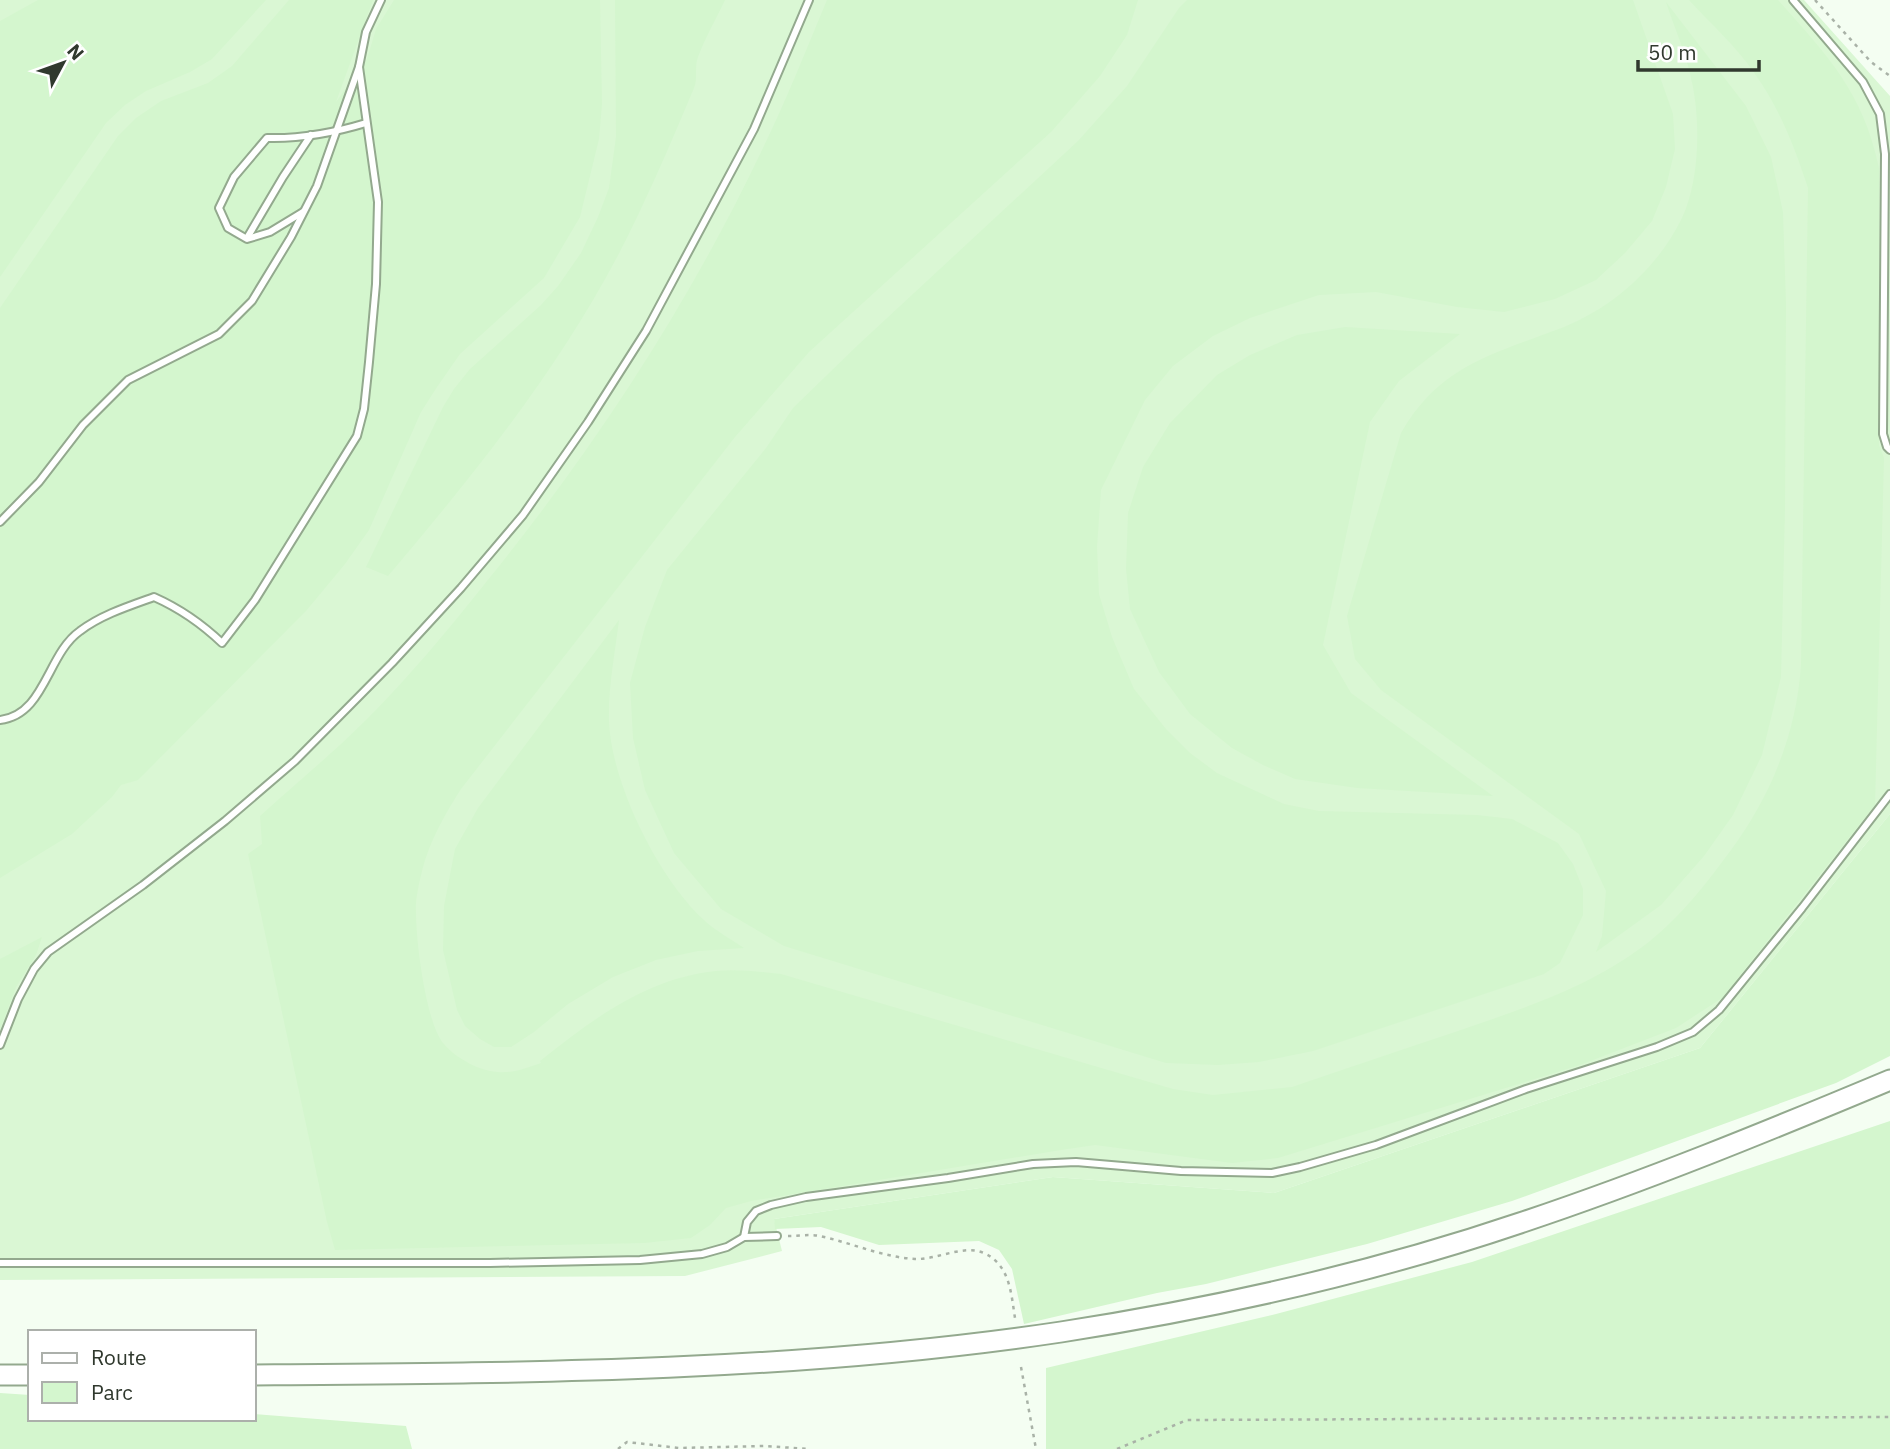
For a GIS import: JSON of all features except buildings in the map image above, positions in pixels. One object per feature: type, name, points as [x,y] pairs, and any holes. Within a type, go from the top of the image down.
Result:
[{"type":"main road","points":[[256,1375],[608,1371],[746,1365],[904,1352],[1073,1330],[1231,1300],[1342,1274],[1518,1224],[1738,1144],[1890,1080]]},
{"type":"main road","points":[[0,1375],[28,1375]]},
{"type":"lane","points":[[0,522],[39,482],[83,425],[128,380],[219,334],[252,301],[317,186],[359,67],[366,32],[381,0]]},
{"type":"lane","points":[[0,1045],[29,979],[48,952],[143,885],[225,821],[295,761],[392,663],[523,515],[588,422],[646,331],[754,129],[809,0]]},
{"type":"lane","points":[[1793,0],[1863,82],[1880,114],[1885,154],[1883,434],[1890,450]]},
{"type":"lane","points":[[0,720],[15,719],[36,698],[51,667],[78,631],[121,608],[154,597],[181,609],[203,624],[222,643],[255,600],[357,436],[364,409],[376,284],[378,202],[359,67]]},
{"type":"lane","points":[[304,211],[270,232],[247,239],[228,228],[219,208],[234,177],[267,138],[335,132],[366,123]]},
{"type":"lane","points":[[247,239],[289,166],[311,135]]},
{"type":"lane","points":[[744,1237],[747,1222],[756,1211],[771,1205],[806,1197],[1033,1164],[1076,1162],[1181,1171],[1272,1173],[1376,1145],[1525,1089],[1657,1047],[1693,1032],[1719,1010],[1890,794]]},
{"type":"lane","points":[[0,1263],[490,1263],[640,1260],[702,1254],[727,1247],[744,1237],[777,1236]]},
{"type":"path","points":[[1815,0],[1871,62],[1890,76]]},
{"type":"path","points":[[777,1236],[818,1236],[897,1258],[928,1259],[960,1252],[981,1252],[994,1259],[1007,1276],[1015,1318]]},
{"type":"path","points":[[1021,1367],[1035,1449]]},
{"type":"path","points":[[1117,1449],[1187,1420],[1890,1417]]},
{"type":"path","points":[[618,1449],[627,1442],[679,1448],[764,1446],[810,1449]]},
{"type":"shaded area","points":[[0,0],[1804,0],[1890,96],[1890,814],[1700,1048],[1274,1193],[1053,1177],[774,1219],[782,1251],[685,1276],[0,1280]]},
{"type":"green space","points":[[38,0],[266,0],[212,59],[146,91],[125,105],[106,123],[0,277],[0,21]]},
{"type":"green space","points":[[289,0],[373,0],[336,102],[367,59],[376,29],[394,0],[600,0],[602,104],[599,139],[580,217],[544,278],[460,354],[437,387],[421,412],[369,530],[306,611],[138,780],[121,785],[112,797],[72,834],[0,878],[0,308],[118,136],[136,118],[161,101],[208,83],[232,66]]},
{"type":"green space","points":[[615,0],[725,0],[698,57],[694,88],[660,168],[586,312],[525,404],[492,448],[388,576],[366,567],[454,389],[470,369],[541,305],[558,286],[581,253],[598,217],[609,188],[616,137]]},
{"type":"green space","points":[[827,0],[1138,0],[1127,35],[1100,76],[1051,132],[809,352],[735,437],[461,789],[443,818],[429,849],[416,908],[420,961],[427,1000],[437,1033],[455,1055],[488,1071],[523,1069],[541,1063],[540,1061],[580,1030],[644,991],[691,975],[741,971],[781,974],[1173,1089],[1213,1095],[1292,1087],[1508,1014],[1582,983],[1650,941],[1673,921],[1703,887],[1758,808],[1788,738],[1801,664],[1808,188],[1786,129],[1764,87],[1740,54],[1689,0],[1778,0],[1841,76],[1864,118],[1879,168],[1879,445],[1884,458],[1875,805],[1722,998],[1676,1028],[1580,1065],[1278,1158],[1232,1163],[1095,1145],[751,1201],[726,1208],[710,1225],[691,1238],[644,1243],[335,1250],[248,854],[262,844],[260,816],[353,733],[413,670],[527,531],[602,427],[671,319],[734,207],[779,113]]},
{"type":"green space","points":[[1187,0],[1633,0],[1673,114],[1675,149],[1666,187],[1652,221],[1625,253],[1596,280],[1555,299],[1504,312],[1457,307],[1376,292],[1319,295],[1250,318],[1213,336],[1173,366],[1145,400],[1101,490],[1097,547],[1099,594],[1112,637],[1134,689],[1166,729],[1190,753],[1217,773],[1284,804],[1319,811],[1477,815],[1512,819],[1558,843],[1573,864],[1583,889],[1583,915],[1560,963],[1544,974],[1313,1051],[1259,1062],[1218,1065],[1166,1063],[784,946],[721,909],[674,853],[645,790],[633,738],[630,683],[645,627],[667,570],[766,448],[793,408],[1078,141],[1127,86]]},
{"type":"green space","points":[[1666,2],[1746,106],[1771,157],[1783,212],[1786,304],[1781,677],[1762,755],[1733,815],[1704,856],[1661,905],[1596,952],[1602,936],[1606,891],[1579,834],[1381,690],[1355,659],[1347,616],[1401,433],[1416,411],[1449,378],[1468,366],[1509,347],[1576,322],[1612,300],[1629,287],[1658,256],[1681,220],[1692,188],[1695,169],[1696,112],[1689,69]]},
{"type":"green space","points":[[1345,327],[1460,334],[1399,381],[1370,422],[1323,645],[1351,693],[1493,796],[1357,788],[1295,779],[1263,765],[1232,748],[1190,714],[1159,672],[1130,609],[1126,569],[1128,513],[1143,467],[1170,423],[1217,375],[1250,355],[1297,335]]},
{"type":"green space","points":[[619,620],[609,721],[618,773],[628,801],[655,856],[688,903],[709,925],[744,948],[698,951],[656,960],[613,977],[568,1004],[511,1047],[494,1047],[465,1026],[457,1010],[443,950],[444,906],[455,849],[478,808]]},
{"type":"green space","points":[[1890,814],[1890,1056],[1836,1083],[1512,1201],[1367,1244],[1206,1284],[1024,1324],[1012,1269],[999,1250],[979,1241],[879,1245],[821,1227],[775,1229],[774,1219],[1053,1177],[1274,1193],[1700,1048]]},
{"type":"green space","points":[[42,937],[36,955],[16,987],[0,1030],[0,959]]},
{"type":"green space","points":[[1890,1121],[1890,1449],[1046,1449],[1046,1368],[1276,1314],[1472,1262]]},
{"type":"green space","points":[[0,1393],[28,1395],[28,1421],[256,1421],[256,1414],[406,1426],[412,1449],[0,1449]]}]
